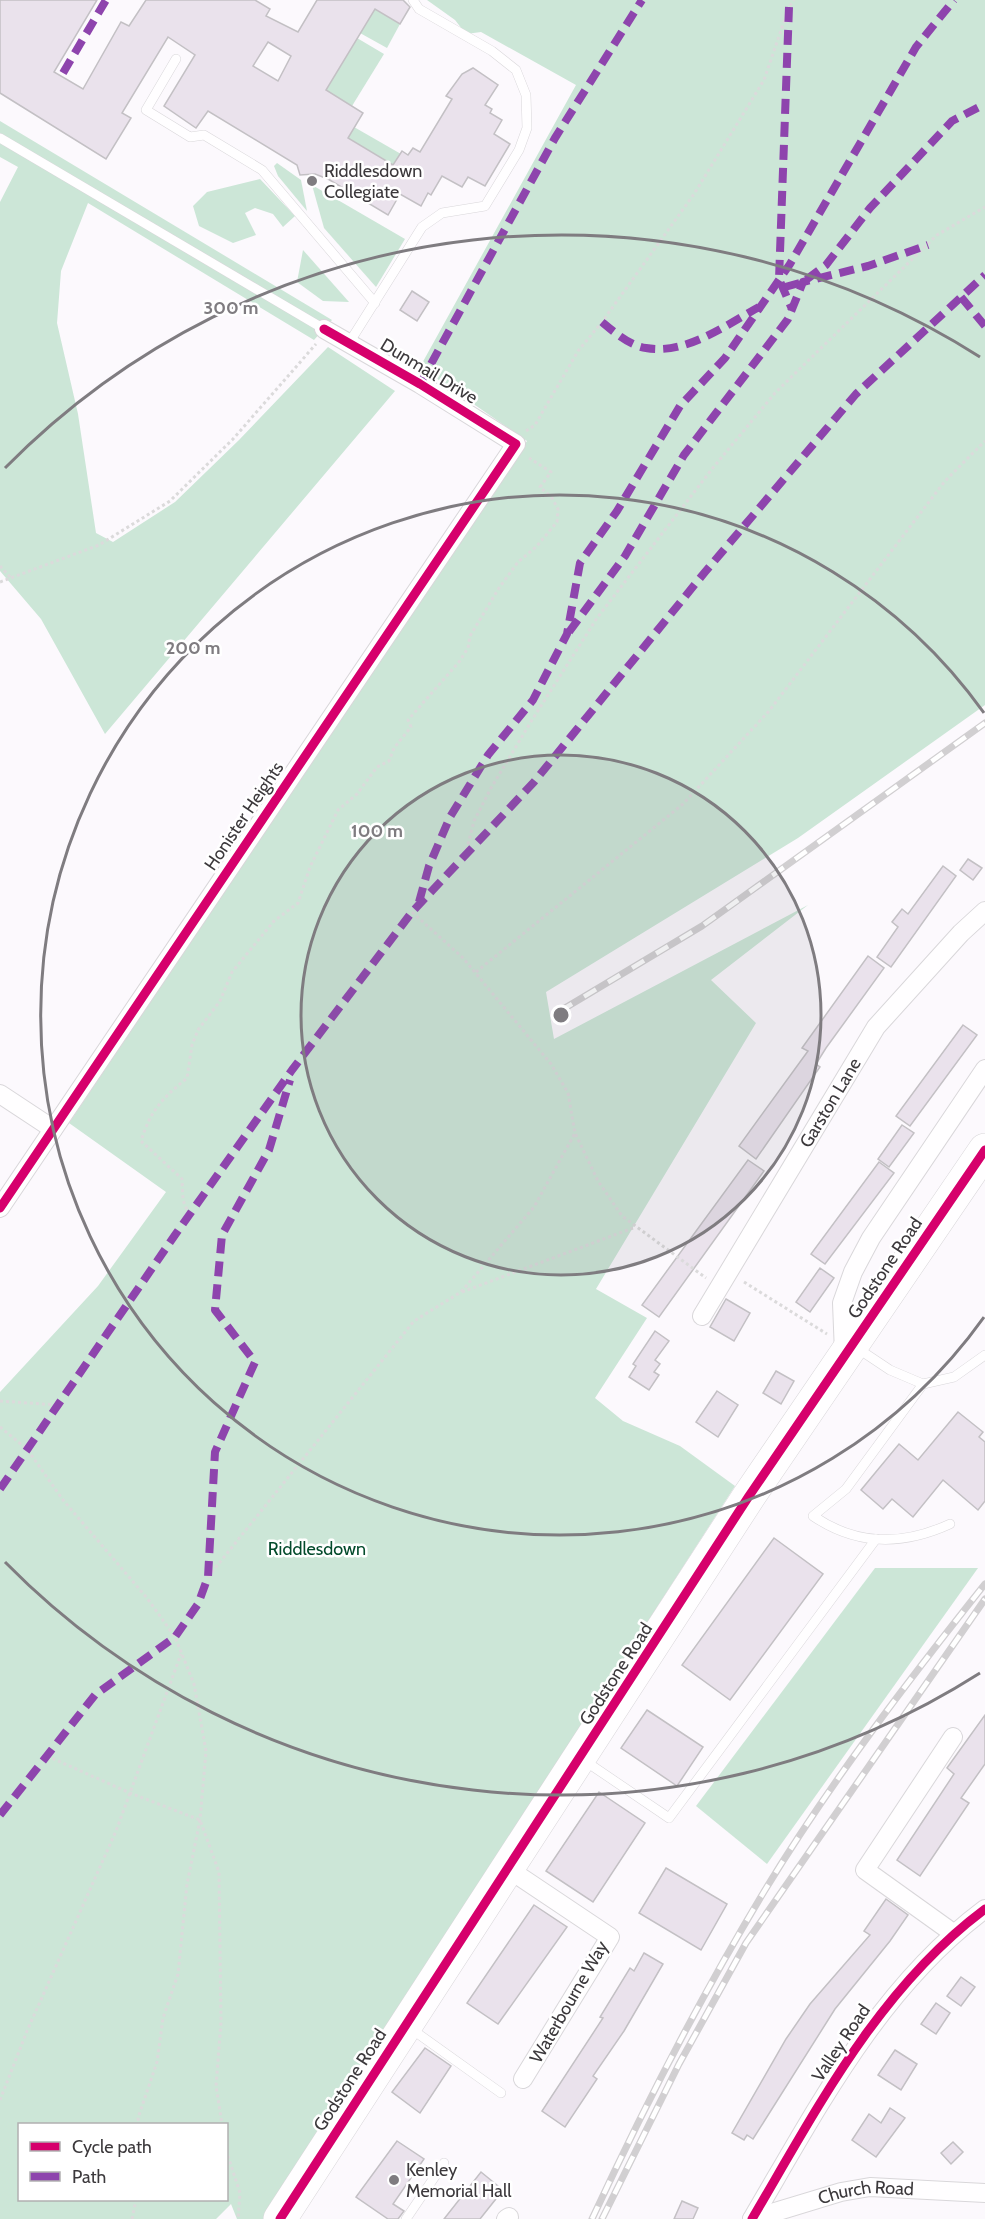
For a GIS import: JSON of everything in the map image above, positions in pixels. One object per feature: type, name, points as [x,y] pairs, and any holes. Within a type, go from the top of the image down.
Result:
[{"type":"highway","name":"Godstone Road","points":[[280,2219],[749,1496],[985,1150]]},
{"type":"street","name":"Dunmail Drive","points":[[325,330],[514,446]]},
{"type":"street","name":"Honister Heights","points":[[0,1208],[514,446]]},
{"type":"street","name":"Garston Lane","points":[[702,1316],[876,1027],[960,933],[985,910]]},
{"type":"street","name":"Godstone Road","points":[[848,1351],[843,1304],[854,1272],[871,1238],[985,1069]]},
{"type":"street","points":[[0,1094],[53,1129]]},
{"type":"street","points":[[953,1737],[865,1870],[953,1933]]},
{"type":"street","name":"Waterbourne Way","points":[[507,1869],[610,1937],[523,2079]]},
{"type":"street","name":"Valley Road","points":[[752,2219],[841,2068],[890,2001],[953,1933],[985,1909]]},
{"type":"street","name":"Church Road","points":[[752,2219],[841,2192],[870,2187],[985,2193]]},
{"type":"lane","points":[[349,343],[422,227],[442,213],[485,206],[519,150],[526,128],[526,95],[516,70],[492,51],[419,9],[413,0]]},
{"type":"lane","points":[[177,59],[146,110],[189,137],[204,135],[262,170],[375,303]]},
{"type":"lane","name":"Dunmail Drive","points":[[0,138],[325,330]]},
{"type":"lane","points":[[848,1351],[923,1384],[954,1377],[985,1355]]},
{"type":"lane","points":[[923,1384],[846,1489],[813,1516],[833,1530],[888,1540],[926,1534],[950,1524]]},
{"type":"lane","points":[[581,1758],[669,1818],[876,1539]]},
{"type":"lane","points":[[405,2024],[501,2092]]},
{"type":"lane","points":[[406,2219],[444,2163]]},
{"type":"path","points":[[189,1215],[183,1200],[182,1179],[141,1140],[145,1129],[158,1103],[188,1078],[192,1045],[198,1030],[220,1000],[232,972],[274,921],[298,903],[310,867],[339,810],[357,794],[377,767],[389,761],[394,748],[411,727],[408,720],[439,682],[450,674],[468,648],[470,636],[499,588],[518,562],[536,547],[557,522],[558,509],[552,498],[540,487],[551,472],[514,446],[520,435],[535,424],[578,351],[602,322],[694,194],[764,80],[789,7],[794,0]]},
{"type":"path","points":[[465,856],[474,821],[491,788],[597,618],[712,469],[775,393],[937,235],[985,207]]},
{"type":"path","points":[[0,582],[99,545],[170,501],[233,439],[325,330]]},
{"type":"path","points":[[476,972],[683,804],[769,711],[945,481],[985,441]]},
{"type":"path","points":[[0,566],[11,578]]},
{"type":"path","points":[[412,912],[464,958],[551,1064],[568,1093],[575,1132],[598,1181],[622,1216],[634,1227],[724,1280],[806,1321]]},
{"type":"path","points":[[461,1292],[534,1207],[575,1132]]},
{"type":"path","points":[[208,1577],[414,1321],[461,1292],[634,1227]]},
{"type":"path","points":[[0,1401],[57,1405]]},
{"type":"path","points":[[0,1427],[27,1449],[63,1500],[147,1598],[175,1637],[194,1684],[206,1751],[200,1820],[188,1884],[178,1974],[163,2018],[157,2062],[138,2118],[139,2123]]},
{"type":"path","points":[[0,2100],[130,1793],[181,1654]]},
{"type":"path","points":[[47,1756],[130,1793],[200,1820],[219,1872],[221,2022],[216,2086],[222,2123]]},
{"type":"path","points":[[228,2156],[240,2193],[238,2219]]},
{"type":"path","points":[[132,2219],[136,2201]]},
{"type":"green space","name":"Riddlesdown","points":[[427,0],[985,0],[985,705],[798,838],[546,992],[554,1039],[808,905],[711,980],[756,1023],[596,1289],[647,1318],[595,1398],[623,1421],[680,1446],[735,1486],[263,2219],[237,2219],[231,2204],[216,2219],[0,2219],[0,1392],[98,1286],[166,1192],[69,1123],[527,441],[420,367],[576,85],[481,32],[466,34],[455,20]]},
{"type":"green space","points":[[375,9],[400,24],[387,48],[360,33]]},
{"type":"green space","points":[[357,38],[384,54],[352,106],[326,90]]},
{"type":"green space","points":[[0,121],[332,320],[314,340],[88,203],[61,271],[57,323],[78,414],[96,533],[113,542],[175,502],[239,440],[328,347],[395,391],[105,734],[41,619],[0,571],[0,202],[18,167],[0,157]]},
{"type":"green space","points":[[354,127],[401,154],[393,165],[348,138]]},
{"type":"green space","points":[[277,163],[301,180],[307,211],[278,176],[274,166]]},
{"type":"green space","points":[[260,179],[295,216],[283,227],[273,214],[255,208],[245,213],[256,235],[233,243],[199,226],[193,206],[207,192]]},
{"type":"green space","points":[[312,185],[405,239],[376,287],[324,228]]},
{"type":"green space","points":[[303,250],[349,302],[323,301],[297,282]]},
{"type":"green space","points":[[875,1568],[978,1568],[767,1864],[696,1806]]},
{"type":"building","name":"Riddlesdown Collegiate","points":[[0,0],[97,0],[54,72],[83,89],[121,22],[129,26],[146,0],[255,0],[270,9],[266,16],[298,32],[317,0],[403,0],[410,7],[400,24],[375,9],[326,90],[363,113],[348,138],[393,165],[402,151],[408,155],[413,148],[420,152],[452,99],[446,96],[462,74],[473,68],[498,85],[485,105],[492,109],[490,113],[502,120],[494,134],[510,144],[485,186],[468,177],[462,187],[442,176],[431,195],[428,193],[421,206],[400,194],[388,215],[328,179],[315,174],[300,175],[297,165],[208,111],[196,128],[164,106],[195,55],[168,37],[122,113],[131,118],[106,159],[0,93]],"holes":[[[268,42],[291,56],[278,81],[253,66]]]},
{"type":"building","points":[[412,291],[429,302],[417,321],[400,310]]},
{"type":"building","points":[[968,859],[982,868],[973,880],[960,870]]},
{"type":"building","points":[[943,866],[956,876],[891,967],[877,957],[898,927],[892,922],[902,909],[908,914]]},
{"type":"building","points":[[868,956],[884,968],[826,1048],[816,1064],[820,1067],[756,1159],[739,1146],[808,1051],[802,1048]]},
{"type":"building","points":[[963,1025],[977,1035],[910,1126],[896,1116]]},
{"type":"building","points":[[902,1125],[914,1133],[889,1167],[878,1159]]},
{"type":"building","points":[[748,1160],[764,1171],[659,1317],[642,1305]]},
{"type":"building","points":[[879,1162],[894,1173],[825,1264],[811,1254]]},
{"type":"building","points":[[820,1268],[834,1278],[810,1312],[796,1302]]},
{"type":"building","points":[[726,1299],[750,1313],[734,1341],[710,1327]]},
{"type":"building","points":[[655,1331],[669,1341],[655,1360],[660,1364],[654,1372],[659,1375],[649,1390],[629,1377],[636,1366],[633,1364]]},
{"type":"building","points":[[776,1371],[794,1381],[781,1404],[763,1393]]},
{"type":"building","points":[[717,1391],[738,1405],[718,1437],[696,1422]]},
{"type":"building","points":[[958,1412],[983,1432],[979,1437],[985,1442],[985,1501],[978,1510],[943,1480],[913,1517],[892,1499],[883,1509],[861,1490],[899,1444],[918,1460]]},
{"type":"building","points":[[774,1538],[823,1574],[730,1700],[682,1665]]},
{"type":"building","points":[[647,1710],[703,1747],[677,1786],[621,1748]]},
{"type":"building","points":[[985,1715],[985,1764],[961,1798],[969,1803],[920,1876],[897,1860],[954,1774],[947,1768]]},
{"type":"building","points":[[599,1792],[645,1823],[593,1902],[546,1871]]},
{"type":"building","points":[[666,1868],[727,1904],[701,1950],[639,1913]]},
{"type":"building","points":[[886,1899],[908,1915],[835,2009],[753,2139],[747,2135],[744,2140],[732,2133],[786,2039],[810,2004],[870,1935],[864,1931]]},
{"type":"building","points":[[534,1905],[567,1927],[498,2024],[467,2003]]},
{"type":"building","points":[[644,1953],[663,1964],[624,2031],[593,2076],[597,2079],[565,2127],[542,2111],[603,2018],[600,2017],[630,1968],[634,1971]]},
{"type":"building","points":[[961,1977],[975,1987],[961,2006],[947,1996]]},
{"type":"building","points":[[936,2003],[950,2013],[936,2034],[921,2024]]},
{"type":"building","points":[[425,2048],[451,2066],[420,2113],[392,2092]]},
{"type":"building","points":[[895,2050],[917,2064],[901,2090],[878,2075]]},
{"type":"building","points":[[890,2108],[905,2118],[876,2157],[852,2140],[869,2114],[881,2123]]},
{"type":"building","name":"Kenley Memorial Hall","points":[[397,2141],[424,2159],[393,2204],[404,2211],[398,2219],[388,2219],[356,2197]]},
{"type":"building","points":[[953,2142],[963,2152],[951,2164],[941,2153]]},
{"type":"building","points":[[481,2172],[503,2190],[480,2219],[444,2219]]},
{"type":"building","points":[[682,2201],[698,2208],[693,2219],[674,2219]]},
{"type":"railway","points":[[560,1011],[702,926],[985,723]]},
{"type":"railway","points":[[592,2219],[674,2052],[765,1890],[816,1811],[870,1734],[985,1584]]},
{"type":"railway","points":[[602,2219],[679,2064],[746,1943],[985,1599]]},
{"type":"marked path","points":[[63,73],[106,0]]},
{"type":"marked path","points":[[420,384],[555,138],[642,0]]},
{"type":"marked path","points":[[419,902],[429,866],[450,817],[488,755],[533,700],[567,634],[580,563],[617,511],[680,406],[725,358],[790,264],[916,47],[954,0]]},
{"type":"marked path","points":[[789,7],[779,279],[792,309]]},
{"type":"marked path","points":[[785,287],[803,282],[826,265],[870,208],[952,121],[985,104]]},
{"type":"marked path","points":[[569,632],[625,556],[684,455],[788,319],[803,282],[868,266],[928,245]]},
{"type":"marked path","points":[[0,1489],[292,1070],[412,912],[534,782],[705,572],[856,394],[985,275]]},
{"type":"marked path","points":[[961,297],[985,326]]},
{"type":"marked path","points":[[602,322],[622,338],[640,347],[661,349],[691,343],[759,307]]},
{"type":"marked path","points":[[0,1815],[95,1695],[175,1637],[198,1604],[208,1577],[215,1452],[255,1362],[215,1310],[222,1235],[269,1150],[290,1080]]},
{"type":"cycle path","points":[[0,1208],[516,444],[420,384],[324,329]]},
{"type":"cycle path","points":[[280,2219],[749,1496],[985,1150]]},
{"type":"cycle path","points":[[752,2219],[801,2134],[882,2012],[947,1940],[985,1909]]},
{"type":"place","name":"Riddlesdown Collegiate","points":[[312,181]]},
{"type":"place","name":"Kenley Memorial Hall","points":[[394,2180]]}]
